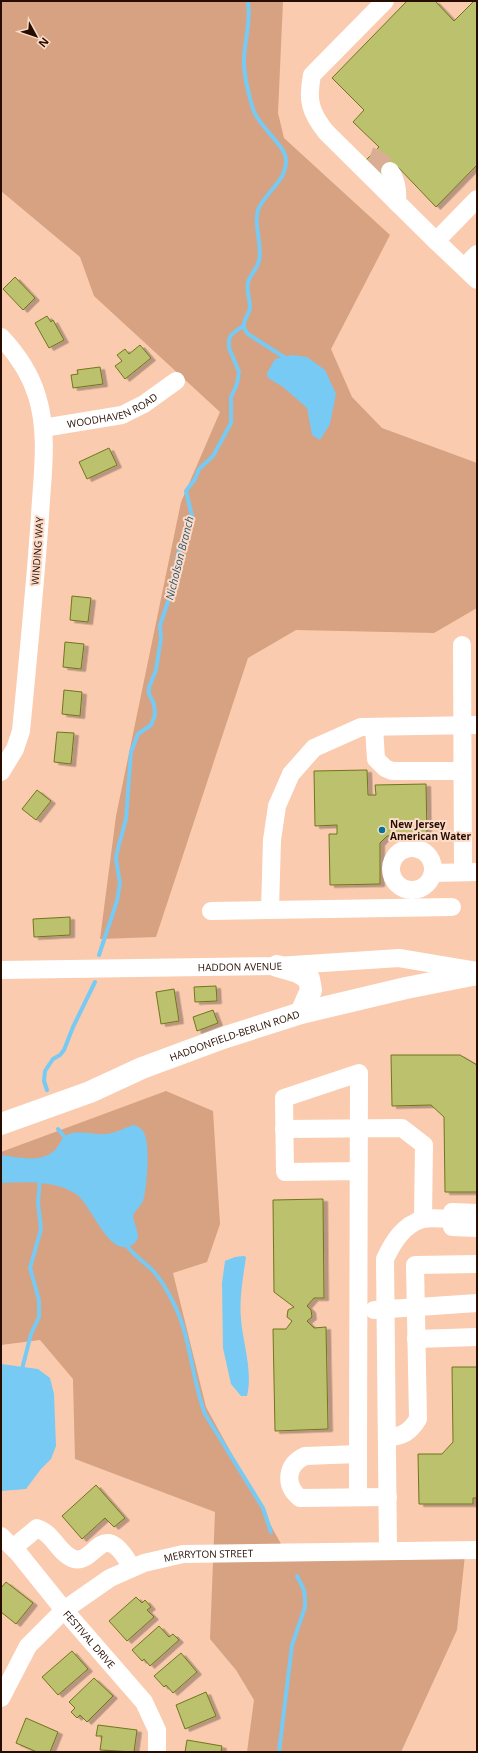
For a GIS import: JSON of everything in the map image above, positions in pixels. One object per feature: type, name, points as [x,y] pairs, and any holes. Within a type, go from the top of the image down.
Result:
[{"type":"main road","points":[[277,966],[298,972],[309,978],[311,990],[301,1013]]},
{"type":"main road","name":"HADDONFIELD-BERLIN ROAD","points":[[1,1124],[90,1092],[142,1068],[223,1038],[301,1013],[406,988],[477,974]]},
{"type":"street","points":[[385,1],[312,75],[309,90],[311,106],[316,120],[397,203],[477,280]]},
{"type":"street","points":[[349,154],[362,154],[370,156]]},
{"type":"street","points":[[390,171],[394,177],[398,190],[397,203]]},
{"type":"street","points":[[436,241],[477,200]]},
{"type":"street","points":[[464,267],[477,254]]},
{"type":"street","name":"WINDING WAY","points":[[1,337],[22,361],[37,396],[43,428],[43,469],[35,588],[21,731],[15,749],[1,772]]},
{"type":"street","name":"WOODHAVEN ROAD","points":[[43,428],[122,414],[144,404],[176,381]]},
{"type":"street","points":[[433,873],[470,872],[462,771],[470,725],[462,645]]},
{"type":"street","points":[[270,910],[272,840],[277,806],[291,774],[314,748],[361,727],[470,725]]},
{"type":"street","points":[[374,727],[376,759],[385,768],[392,771],[462,771]]},
{"type":"street","points":[[418,849],[428,856],[433,867],[433,873],[416,899],[395,881],[391,869],[396,857],[406,850],[418,849]]},
{"type":"street","points":[[211,911],[270,910],[416,899],[452,907]]},
{"type":"street","name":"HADDON AVENUE","points":[[1,970],[277,966],[399,958],[477,971]]},
{"type":"street","points":[[358,1497],[359,1311],[359,1171],[359,1128],[359,1073],[284,1098],[285,1172],[359,1171]]},
{"type":"street","points":[[284,1129],[402,1128],[424,1145],[423,1219]]},
{"type":"street","points":[[477,1213],[452,1212],[451,1219],[452,1227],[477,1228]]},
{"type":"street","points":[[388,1552],[384,1259],[393,1242],[406,1228],[423,1219],[451,1219]]},
{"type":"street","points":[[387,1437],[396,1437],[406,1434],[413,1428],[418,1419],[415,1265],[477,1264]]},
{"type":"street","points":[[359,1311],[477,1303]]},
{"type":"street","points":[[416,1339],[477,1337]]},
{"type":"street","points":[[358,1454],[305,1456],[298,1459],[293,1465],[289,1479],[290,1487],[294,1494],[300,1498],[388,1496]]},
{"type":"street","points":[[7,1542],[37,1528],[44,1530],[70,1557],[76,1560],[82,1559],[97,1547],[106,1543],[114,1545],[120,1550],[132,1568]]},
{"type":"street","name":"FESTIVAL DRIVE","points":[[7,1542],[144,1702],[157,1730],[157,1752]]},
{"type":"street","name":"MERRYTON STREET","points":[[1,1698],[28,1646],[64,1610],[110,1578],[144,1562],[183,1554],[477,1550]]},
{"type":"shaded area","points":[[1,1],[283,1],[278,113],[284,138],[390,235],[331,349],[352,397],[382,428],[477,463],[477,608],[434,633],[296,630],[248,658],[156,937],[100,939],[116,816],[181,502],[220,412],[94,296],[80,257],[1,191]]},
{"type":"shaded area","points":[[166,1091],[213,1111],[220,1224],[207,1262],[173,1273],[206,1407],[287,1555],[465,1555],[457,1630],[401,1752],[247,1752],[254,1700],[236,1670],[210,1639],[215,1512],[75,1459],[73,1379],[40,1340],[1,1345],[1,1152]]},
{"type":"water","points":[[292,355],[307,357],[325,370],[336,394],[330,424],[320,440],[312,435],[307,408],[283,387],[268,378],[267,373],[275,359]]},
{"type":"water","points":[[133,1125],[141,1129],[145,1136],[148,1165],[143,1201],[133,1216],[138,1237],[135,1243],[130,1246],[122,1247],[114,1244],[100,1228],[82,1200],[76,1194],[67,1189],[40,1183],[1,1183],[1,1155],[22,1158],[43,1157],[55,1150],[66,1135],[78,1132],[106,1134],[117,1132]]},
{"type":"water","points":[[235,1257],[246,1257],[241,1311],[249,1387],[247,1396],[241,1396],[231,1384],[223,1348],[222,1283],[225,1261]]},
{"type":"water","points":[[1,1364],[38,1369],[50,1378],[54,1394],[56,1446],[51,1459],[41,1469],[26,1489],[1,1491]]},
{"type":"building","points":[[407,1],[435,1],[454,21],[474,1],[477,2],[477,165],[436,207],[396,165],[383,178],[366,160],[379,147],[353,122],[364,110],[332,78]]},
{"type":"building","points":[[15,277],[35,298],[23,310],[3,289]]},
{"type":"building","points":[[47,316],[51,322],[53,320],[64,340],[49,348],[35,323]]},
{"type":"building","points":[[140,345],[151,358],[125,379],[115,366],[122,361],[117,355],[125,349],[129,354]]},
{"type":"building","points":[[100,367],[103,384],[73,388],[71,375],[78,374],[77,370]]},
{"type":"building","points":[[109,448],[117,465],[87,479],[79,462]]},
{"type":"building","points":[[72,596],[91,598],[88,622],[70,620]]},
{"type":"building","points":[[65,642],[84,644],[81,669],[63,667]]},
{"type":"building","points":[[64,690],[82,692],[80,716],[62,714]]},
{"type":"building","points":[[57,732],[74,733],[71,764],[54,762]]},
{"type":"building","name":"New Jersey American Water","points":[[367,770],[368,795],[376,795],[375,785],[426,784],[427,834],[387,836],[380,843],[380,884],[330,885],[329,834],[337,834],[337,825],[315,826],[314,771]]},
{"type":"building","points":[[37,790],[51,801],[36,820],[22,809]]},
{"type":"building","points":[[70,917],[70,935],[34,937],[33,919]]},
{"type":"building","points":[[216,986],[217,1001],[195,1002],[194,987]]},
{"type":"building","points":[[174,989],[179,1021],[161,1024],[156,992]]},
{"type":"building","points":[[213,1010],[218,1023],[197,1031],[193,1017]]},
{"type":"building","points":[[391,1055],[460,1055],[477,1065],[477,1192],[445,1192],[444,1117],[431,1105],[392,1106]]},
{"type":"building","points":[[323,1199],[324,1298],[314,1298],[307,1306],[311,1310],[312,1317],[307,1321],[314,1328],[326,1327],[328,1429],[275,1431],[273,1329],[286,1329],[292,1321],[287,1317],[288,1310],[294,1307],[274,1292],[273,1200]]},
{"type":"building","points":[[452,1367],[477,1367],[477,1498],[473,1498],[473,1504],[419,1504],[418,1454],[442,1454],[453,1442]]},
{"type":"building","points":[[96,1485],[125,1518],[114,1527],[105,1518],[82,1539],[62,1516]]},
{"type":"building","points":[[6,1582],[33,1603],[16,1624],[1,1612],[1,1588]]},
{"type":"building","points":[[136,1597],[142,1603],[145,1600],[151,1607],[147,1610],[154,1617],[127,1641],[109,1621]]},
{"type":"building","points":[[159,1626],[169,1637],[173,1634],[179,1640],[150,1666],[144,1659],[142,1661],[132,1650]]},
{"type":"building","points":[[72,1651],[88,1669],[58,1695],[42,1677]]},
{"type":"building","points":[[181,1653],[197,1672],[173,1693],[166,1685],[164,1687],[154,1676]]},
{"type":"building","points":[[94,1678],[113,1696],[87,1722],[80,1715],[77,1718],[71,1712],[75,1708],[69,1702]]},
{"type":"building","points":[[206,1692],[216,1716],[185,1729],[176,1705]]},
{"type":"building","points":[[26,1718],[58,1732],[50,1752],[37,1752],[16,1743]]},
{"type":"building","points":[[98,1725],[137,1730],[134,1752],[100,1750],[102,1736],[96,1736]]},
{"type":"building","points":[[187,1740],[222,1746],[221,1752],[185,1752]]},
{"type":"waterway","name":"Nicholson Branch","points":[[248,1],[249,8],[244,64],[247,88],[255,113],[282,149],[286,161],[283,175],[265,198],[258,210],[257,223],[260,255],[258,264],[248,282],[247,289],[250,307],[244,327],[248,334],[287,359]]},
{"type":"waterway","name":"Nicholson Branch","points":[[99,955],[117,901],[120,883],[116,859],[126,819],[131,752],[138,734],[151,725],[155,715],[154,704],[149,694],[149,687],[156,670],[161,638],[160,625],[169,599],[179,550],[192,516],[186,491],[195,479],[199,469],[213,456],[231,423],[231,397],[237,384],[239,372],[229,348],[229,339],[232,334],[244,325]]},
{"type":"waterway","name":"Nicholson Branch","points":[[47,1090],[44,1081],[45,1071],[53,1059],[60,1055],[64,1050],[73,1027],[95,982]]},
{"type":"waterway","name":"Nicholson Branch","points":[[58,1129],[68,1141]]},
{"type":"waterway","points":[[21,1373],[31,1334],[39,1317],[39,1300],[30,1268],[41,1229],[38,1203],[40,1178]]},
{"type":"waterway","points":[[126,1244],[132,1252],[157,1275],[172,1300],[183,1327],[200,1400],[205,1414],[263,1508],[271,1532]]},
{"type":"waterway","points":[[279,1752],[292,1645],[305,1607],[304,1590],[297,1576]]},
{"type":"tunnel","points":[[370,156],[381,162],[390,171]]},
{"type":"place","name":"New Jersey American Water","points":[[382,830]]}]
